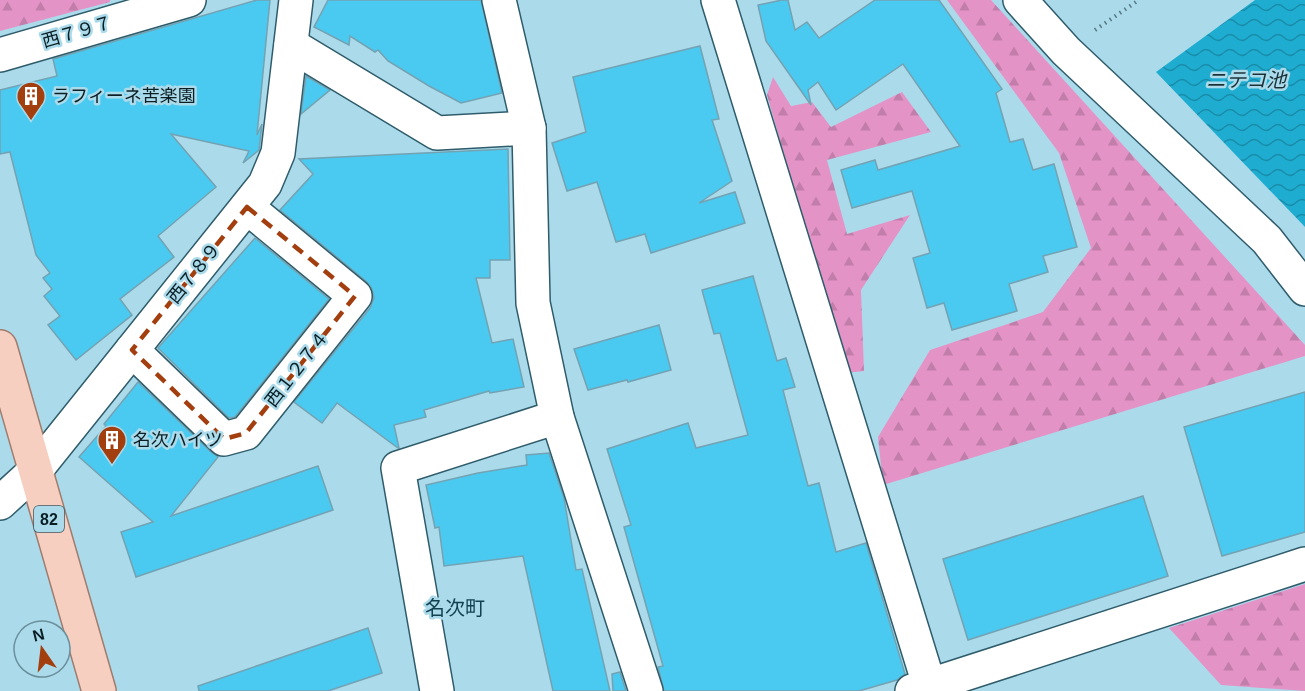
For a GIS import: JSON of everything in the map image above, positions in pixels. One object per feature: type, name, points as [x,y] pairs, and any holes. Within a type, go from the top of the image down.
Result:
[{"type":"main road","name":"82","points":[[0,347],[99,691]]},
{"type":"street","name":"西７９７","points":[[0,55],[189,0]]},
{"type":"street","name":"西７８９","points":[[0,503],[35,471],[265,184],[278,153],[296,0]]},
{"type":"street","points":[[499,0],[529,128],[533,303],[557,417],[646,691]]},
{"type":"street","points":[[718,0],[924,689],[1305,564]]},
{"type":"street","points":[[1020,0],[1066,51],[1267,240],[1305,289]]},
{"type":"street","points":[[291,45],[437,133],[529,128]]},
{"type":"street","name":"西１２７４","points":[[132,350],[224,439],[246,433],[355,296],[247,207]]},
{"type":"street","points":[[437,691],[398,468],[557,417]]},
{"type":"path","points":[[1066,51],[1139,0]]},
{"type":"highlighted area","points":[[247,207],[355,296],[246,433],[224,439],[132,350]]},
{"type":"green space","points":[[0,0],[110,0],[110,2],[0,31]]},
{"type":"green space","points":[[947,0],[991,0],[1305,345],[1305,356],[883,485],[878,437],[930,350],[1043,312],[1091,248],[1059,153]]},
{"type":"green space","points":[[773,77],[791,106],[812,102],[831,127],[902,92],[931,132],[827,160],[847,234],[910,215],[861,290],[864,371],[846,373],[767,95]]},
{"type":"green space","points":[[1305,584],[1305,691],[1221,685],[1169,628]]},
{"type":"water","name":"ニテコ池","points":[[1255,0],[1305,0],[1305,227],[1156,72]]},
{"type":"building","points":[[257,0],[270,0],[257,135],[262,124],[259,150],[243,163],[249,151],[171,134],[216,187],[158,236],[174,257],[120,299],[132,315],[76,360],[48,325],[60,316],[44,296],[52,289],[43,278],[50,273],[36,255],[10,152],[0,154],[0,90],[57,76],[53,59]]},
{"type":"building","points":[[328,0],[481,0],[502,93],[461,103],[388,61],[378,50],[375,52],[350,36],[349,45],[314,27]]},
{"type":"building","points":[[788,0],[795,30],[807,22],[819,38],[875,0],[939,0],[1002,89],[996,93],[1010,142],[1023,139],[1033,170],[1054,164],[1077,247],[1043,256],[1048,272],[1009,284],[1017,311],[952,330],[944,303],[927,308],[913,258],[930,253],[912,191],[852,208],[841,170],[875,160],[878,170],[960,146],[903,64],[836,110],[818,82],[808,90],[811,105],[766,41],[758,5]]},
{"type":"building","points":[[700,46],[719,119],[712,120],[732,181],[699,203],[735,192],[745,223],[651,253],[645,234],[616,242],[597,182],[567,191],[552,143],[586,132],[573,77]]},
{"type":"building","points":[[306,76],[330,90],[301,114]]},
{"type":"building","points":[[508,149],[510,260],[490,260],[490,278],[476,278],[492,343],[513,339],[524,387],[490,393],[489,391],[424,410],[426,417],[394,425],[399,448],[337,403],[322,423],[294,402],[370,308],[374,298],[367,282],[280,210],[313,174],[299,159]]},
{"type":"building","points":[[255,238],[329,299],[235,417],[229,418],[158,348]]},
{"type":"building","points":[[753,276],[777,361],[786,358],[795,387],[783,390],[808,486],[819,483],[836,552],[866,543],[905,674],[897,680],[859,691],[664,691],[658,667],[663,666],[624,527],[631,525],[607,449],[688,423],[696,448],[748,435],[720,333],[714,334],[702,290]]},
{"type":"building","points":[[659,325],[671,370],[588,390],[574,349]]},
{"type":"building","points":[[138,382],[218,457],[171,516],[318,466],[333,510],[136,577],[121,532],[153,522],[79,457],[106,426],[104,424]]},
{"type":"building","points":[[1305,392],[1305,532],[1222,556],[1184,427]]},
{"type":"building","points":[[549,453],[564,498],[576,570],[582,569],[610,691],[553,691],[523,556],[444,566],[439,527],[435,528],[426,485],[527,465],[526,455]]},
{"type":"building","points":[[1143,496],[1168,576],[968,640],[943,559]]},
{"type":"building","points":[[368,628],[382,673],[328,691],[199,691],[198,686]]},
{"type":"building","points":[[620,672],[626,691],[613,691],[612,674]]},
{"type":"place","name":"ラフィーネ苦楽園","points":[[31,122]]},
{"type":"place","name":"名次ハイツ","points":[[112,466]]},
{"type":"district","name":"名次町","points":[[455,608]]}]
